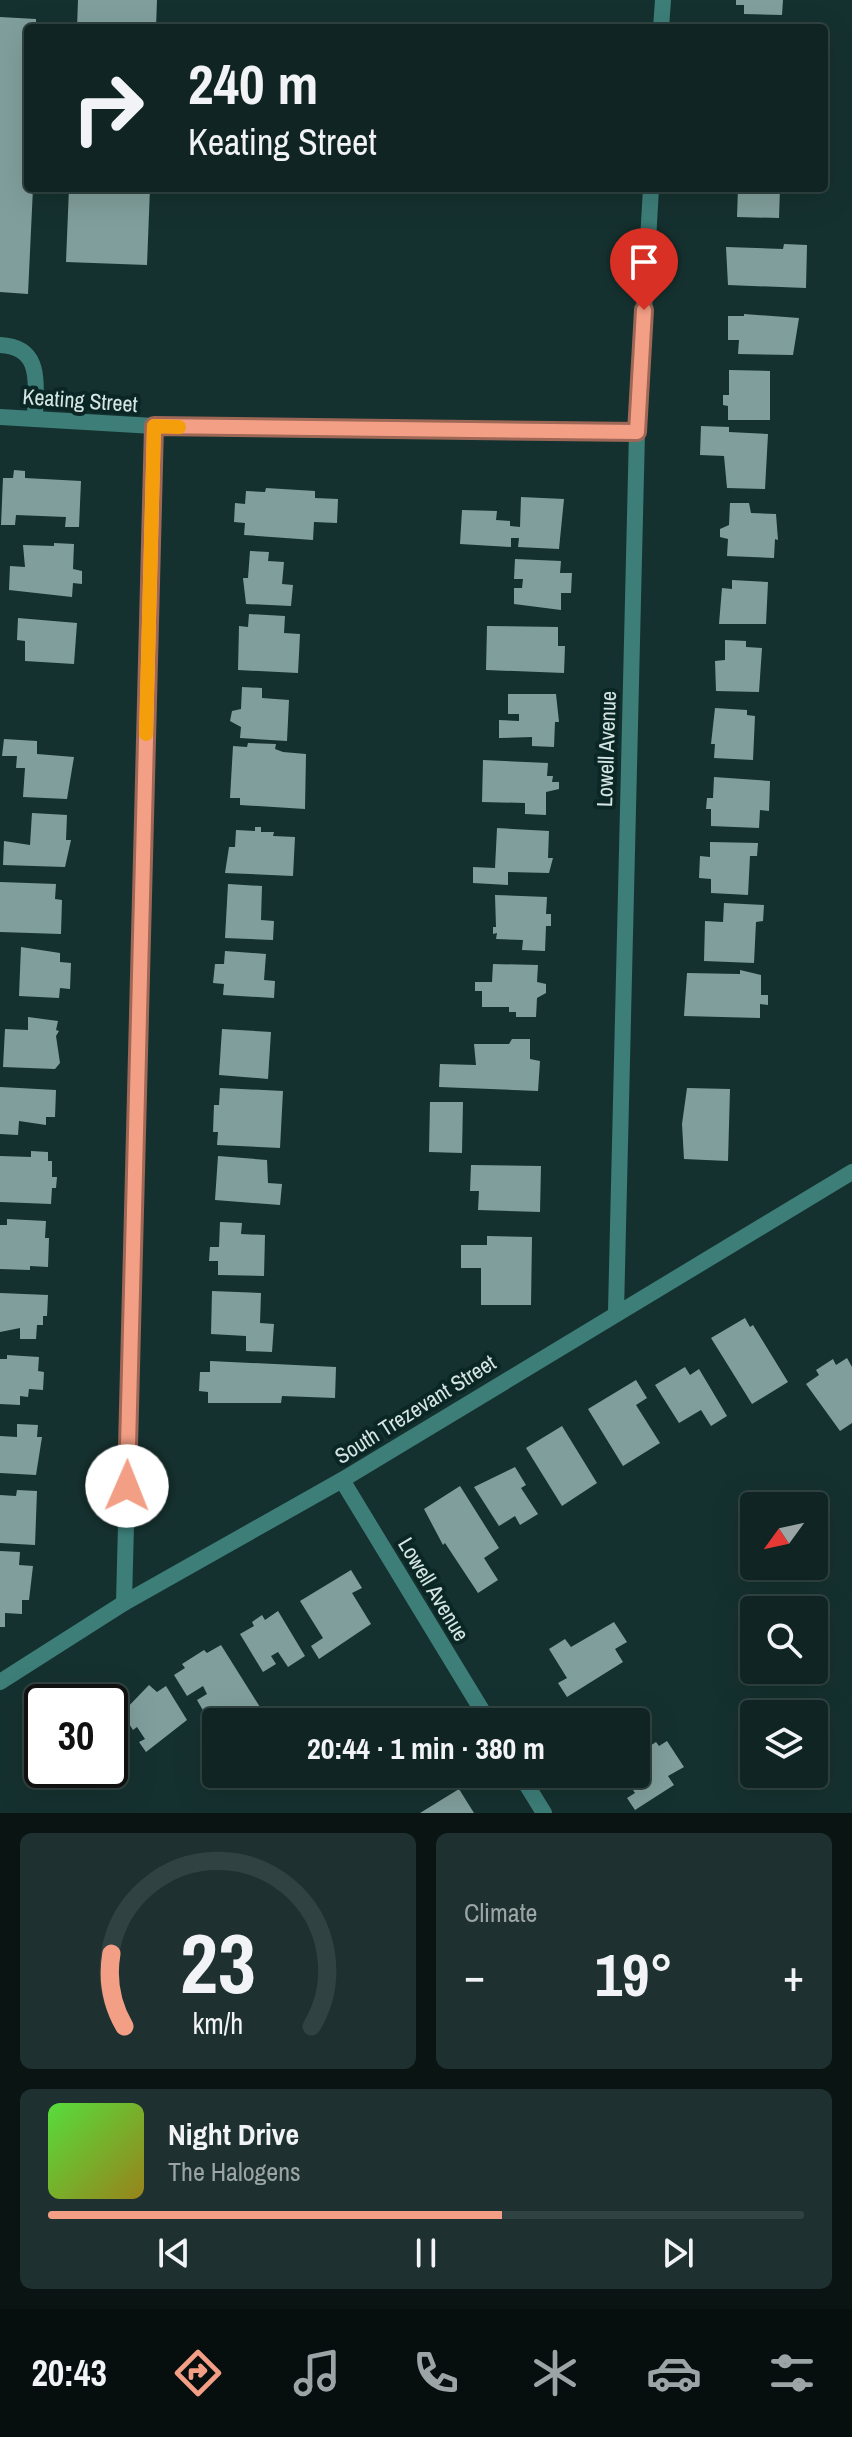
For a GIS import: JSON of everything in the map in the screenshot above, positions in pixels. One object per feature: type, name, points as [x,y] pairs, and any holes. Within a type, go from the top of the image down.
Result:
[{"type":"street","points":[[661,24],[663,0]]},
{"type":"street","name":"Lowell Avenue","points":[[616,1311],[637,432],[651,192]]},
{"type":"street","points":[[0,345],[29,354],[35,363],[35,419]]},
{"type":"street","name":"Keating Street","points":[[0,417],[154,426],[637,432]]},
{"type":"street","points":[[124,1603],[154,426]]},
{"type":"street","name":"South Trezevant Street","points":[[0,1682],[124,1603],[342,1480],[616,1311],[852,1172]]},
{"type":"street","name":"Lowell Avenue","points":[[342,1480],[480,1708]]},
{"type":"street","points":[[529,1788],[544,1813]]},
{"type":"building","points":[[78,0],[157,0],[156,24],[77,24]]},
{"type":"building","points":[[736,0],[783,0],[782,15],[744,14],[744,5],[736,5]]},
{"type":"building","points":[[0,17],[36,19],[36,24],[24,24],[24,192],[33,192],[28,294],[0,292]]},
{"type":"building","points":[[69,192],[150,192],[147,265],[66,262]]},
{"type":"building","points":[[738,192],[780,192],[779,218],[737,217]]},
{"type":"building","points":[[784,244],[807,245],[806,288],[728,285],[726,247],[783,249]]},
{"type":"building","points":[[744,314],[799,318],[793,355],[738,354],[739,340],[728,340],[728,316]]},
{"type":"building","points":[[729,370],[770,371],[770,420],[728,420],[728,406],[723,405],[723,395],[729,395]]},
{"type":"building","points":[[701,426],[729,427],[729,432],[768,434],[765,489],[727,488],[724,456],[700,455]]},
{"type":"building","points":[[14,470],[25,471],[25,478],[81,481],[79,527],[65,527],[66,517],[16,515],[15,525],[1,525],[3,478],[13,478]]},
{"type":"building","points":[[266,488],[315,491],[315,498],[338,499],[337,523],[314,522],[313,540],[244,535],[245,523],[234,522],[235,503],[245,504],[246,491],[265,492]]},
{"type":"building","points":[[521,497],[564,499],[559,549],[518,547],[519,538],[511,538],[511,547],[460,544],[462,510],[497,511],[496,520],[510,521],[510,526],[520,527]]},
{"type":"building","points":[[730,503],[749,503],[751,513],[776,514],[778,540],[775,539],[774,558],[727,556],[728,539],[720,537],[720,529],[729,525]]},
{"type":"building","points":[[54,543],[74,544],[73,569],[82,571],[82,584],[73,583],[72,597],[9,590],[10,566],[25,567],[23,545],[54,546]]},
{"type":"building","points":[[250,551],[269,552],[268,561],[284,562],[282,584],[293,585],[291,606],[246,604],[243,578],[248,578]]},
{"type":"building","points":[[515,559],[561,561],[560,573],[572,573],[571,593],[561,593],[561,610],[514,604],[514,588],[522,588],[523,579],[514,579]]},
{"type":"building","points":[[732,580],[768,582],[766,624],[719,624],[722,588],[732,589]]},
{"type":"building","points":[[249,614],[285,616],[284,633],[300,634],[298,673],[238,670],[239,626],[248,627]]},
{"type":"building","points":[[18,618],[77,623],[74,664],[25,661],[25,641],[17,640]]},
{"type":"building","points":[[487,626],[558,627],[558,646],[565,646],[564,673],[486,670]]},
{"type":"building","points":[[725,640],[746,641],[746,647],[762,648],[759,692],[716,691],[715,661],[725,660]]},
{"type":"building","points":[[242,687],[262,688],[262,698],[289,700],[287,741],[240,738],[241,727],[230,721],[232,711],[241,709]]},
{"type":"building","points":[[508,694],[556,694],[559,722],[555,722],[554,747],[532,746],[532,737],[499,738],[499,720],[519,721],[519,714],[508,714]]},
{"type":"building","points":[[715,708],[747,710],[747,715],[755,716],[753,760],[714,758],[715,744],[711,744]]},
{"type":"building","points":[[4,739],[37,741],[37,754],[74,757],[67,799],[23,797],[25,768],[16,768],[17,756],[2,756]]},
{"type":"building","points":[[248,743],[276,744],[275,749],[283,752],[306,754],[305,809],[240,805],[240,798],[230,798],[233,746],[247,747]]},
{"type":"building","points":[[483,760],[548,763],[547,776],[553,776],[552,782],[559,782],[559,789],[546,792],[546,815],[525,814],[525,803],[482,802]]},
{"type":"building","points":[[714,777],[770,781],[769,811],[760,810],[759,828],[711,826],[711,809],[706,809],[707,798],[713,798]]},
{"type":"building","points":[[32,813],[67,815],[66,840],[71,840],[65,867],[3,865],[4,841],[30,845]]},
{"type":"building","points":[[255,827],[261,827],[261,832],[274,832],[273,836],[295,837],[293,876],[225,873],[229,847],[235,847],[236,830],[255,831]]},
{"type":"building","points":[[497,828],[549,831],[548,858],[553,858],[549,873],[508,872],[508,885],[473,883],[473,867],[495,868]]},
{"type":"building","points":[[710,842],[758,843],[757,856],[750,856],[748,895],[711,893],[711,879],[699,878],[700,856],[710,857]]},
{"type":"building","points":[[0,882],[56,884],[55,899],[62,900],[61,934],[0,932]]},
{"type":"building","points":[[228,884],[262,886],[261,920],[274,921],[273,940],[225,938]]},
{"type":"building","points":[[495,895],[547,897],[546,914],[551,914],[551,926],[546,926],[545,951],[522,950],[523,940],[496,939],[497,933],[493,934],[493,927],[496,927]]},
{"type":"building","points":[[724,903],[764,905],[763,921],[756,922],[754,963],[704,961],[705,921],[723,922]]},
{"type":"building","points":[[21,947],[60,953],[60,962],[71,963],[70,989],[60,988],[59,998],[19,996]]},
{"type":"building","points":[[225,951],[266,954],[264,980],[275,981],[274,998],[223,995],[224,984],[213,983],[215,964],[224,964]]},
{"type":"building","points":[[493,964],[538,965],[537,982],[546,984],[546,993],[537,998],[536,1017],[516,1017],[516,1012],[509,1012],[509,1007],[482,1007],[482,991],[475,991],[475,982],[492,982]]},
{"type":"building","points":[[740,970],[761,975],[761,995],[768,995],[768,1005],[760,1004],[760,1018],[684,1016],[687,973],[740,974]]},
{"type":"building","points":[[28,1017],[58,1021],[56,1036],[60,1063],[55,1069],[3,1067],[5,1029],[28,1030]]},
{"type":"building","points":[[222,1029],[271,1032],[268,1079],[219,1075]]},
{"type":"building","points":[[512,1039],[530,1039],[530,1059],[540,1061],[538,1091],[439,1087],[440,1064],[476,1065],[474,1044],[509,1044]]},
{"type":"building","points":[[0,1087],[56,1090],[55,1117],[46,1117],[46,1125],[19,1121],[18,1135],[0,1134]]},
{"type":"building","points":[[220,1088],[283,1091],[280,1148],[217,1145],[218,1132],[213,1132],[214,1105],[219,1105]]},
{"type":"building","points":[[687,1088],[730,1089],[728,1161],[684,1159],[682,1124]]},
{"type":"building","points":[[430,1102],[463,1102],[462,1153],[429,1152]]},
{"type":"building","points":[[31,1151],[48,1152],[48,1161],[52,1161],[52,1177],[57,1177],[56,1188],[52,1188],[51,1204],[0,1202],[0,1156],[31,1157]]},
{"type":"building","points":[[218,1156],[267,1160],[268,1183],[282,1184],[280,1205],[215,1200]]},
{"type":"building","points":[[471,1165],[541,1166],[540,1212],[478,1210],[479,1191],[470,1191]]},
{"type":"building","points":[[7,1219],[46,1221],[48,1267],[0,1269],[0,1225],[7,1225]]},
{"type":"building","points":[[220,1222],[242,1223],[241,1234],[265,1235],[264,1276],[218,1275],[218,1261],[209,1261],[210,1247],[219,1247]]},
{"type":"building","points":[[487,1236],[532,1237],[531,1305],[481,1305],[481,1268],[461,1268],[461,1245],[487,1245]]},
{"type":"building","points":[[212,1291],[261,1293],[260,1323],[274,1324],[272,1352],[246,1351],[246,1336],[211,1334]]},
{"type":"building","points":[[0,1293],[48,1295],[47,1316],[43,1316],[43,1325],[37,1325],[36,1339],[20,1339],[20,1328],[0,1332]]},
{"type":"building","points":[[745,1318],[750,1327],[753,1325],[788,1382],[752,1404],[711,1338]]},
{"type":"building","points":[[7,1355],[39,1357],[38,1371],[44,1372],[43,1390],[29,1389],[28,1397],[20,1396],[20,1405],[0,1404],[0,1359],[7,1359]]},
{"type":"building","points":[[847,1358],[852,1367],[852,1423],[840,1431],[806,1384],[819,1375],[816,1370],[833,1359],[836,1365]]},
{"type":"building","points":[[210,1361],[336,1367],[335,1398],[282,1396],[281,1403],[208,1403],[208,1392],[199,1391],[200,1372],[210,1372]]},
{"type":"building","points":[[685,1367],[690,1375],[699,1369],[727,1416],[711,1426],[701,1410],[679,1423],[655,1385]]},
{"type":"building","points":[[636,1380],[647,1398],[636,1405],[660,1443],[623,1466],[588,1409]]},
{"type":"building","points":[[17,1424],[38,1425],[37,1437],[42,1437],[36,1475],[0,1473],[0,1436],[17,1437]]},
{"type":"building","points":[[562,1426],[597,1483],[562,1506],[526,1448]]},
{"type":"building","points":[[515,1467],[526,1485],[521,1488],[538,1514],[520,1525],[515,1516],[499,1526],[474,1487]]},
{"type":"building","points":[[460,1486],[499,1548],[484,1558],[498,1580],[478,1593],[445,1543],[443,1545],[424,1509]]},
{"type":"building","points":[[17,1490],[37,1491],[35,1545],[0,1543],[0,1495],[16,1496]]},
{"type":"building","points":[[0,1551],[20,1552],[19,1565],[33,1566],[29,1600],[22,1600],[22,1614],[5,1613],[5,1627],[0,1627]]},
{"type":"building","points":[[351,1570],[362,1588],[352,1593],[371,1624],[319,1659],[311,1646],[323,1638],[300,1601]]},
{"type":"building","points":[[278,1611],[305,1656],[288,1667],[278,1652],[271,1656],[276,1664],[263,1672],[240,1634],[254,1626],[252,1622],[262,1615],[265,1620]]},
{"type":"building","points":[[614,1622],[627,1642],[615,1649],[623,1662],[567,1697],[558,1683],[567,1678],[549,1649],[565,1639],[571,1647]]},
{"type":"building","points":[[221,1645],[261,1708],[202,1709],[197,1700],[207,1694],[203,1686],[187,1696],[174,1675],[185,1668],[182,1664],[204,1650],[207,1653]]},
{"type":"building","points":[[149,1685],[157,1692],[166,1686],[187,1720],[146,1752],[139,1742],[145,1739],[137,1727],[133,1730],[128,1722],[128,1707]]},
{"type":"building","points":[[667,1741],[684,1767],[668,1776],[674,1785],[635,1810],[627,1798],[635,1793],[632,1788],[650,1788],[650,1746],[656,1742],[659,1746]]},
{"type":"building","points":[[459,1789],[474,1813],[420,1813]]},
{"type":"slow traffic","points":[[146,734],[154,426],[179,427]]},
{"type":"route","points":[[127,1486],[154,426],[637,432],[644,310]]}]
